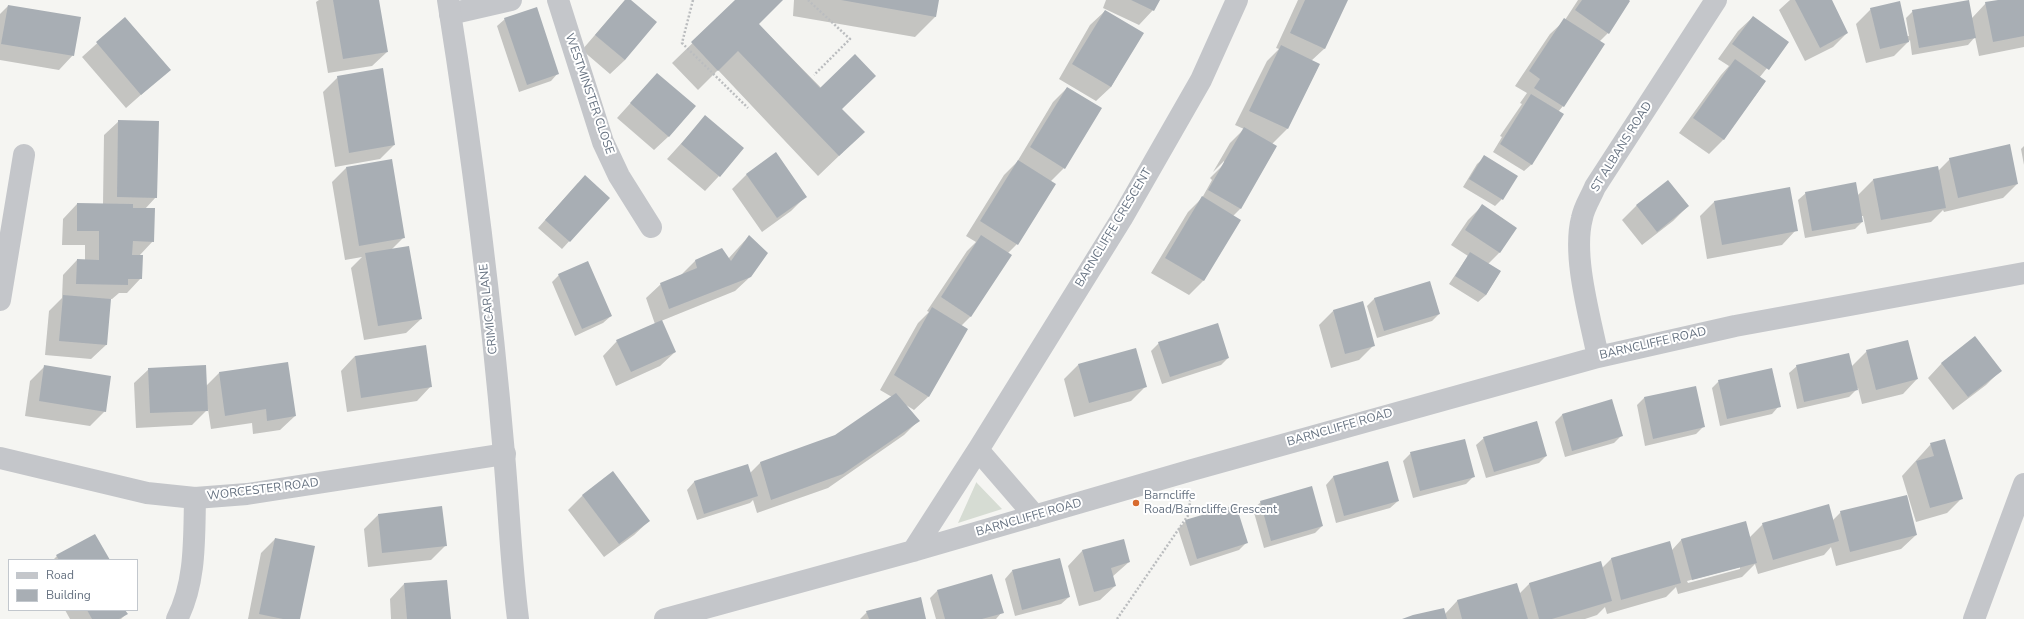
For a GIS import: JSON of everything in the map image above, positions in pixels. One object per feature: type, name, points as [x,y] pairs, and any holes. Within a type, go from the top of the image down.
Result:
[{"type":"street","points":[[449,7],[511,0]]},
{"type":"street","name":"WESTMINSTER CLOSE","points":[[558,0],[603,142],[619,176],[651,227]]},
{"type":"street","name":"BARNCLIFFE CRESCENT","points":[[913,551],[978,450],[1126,211],[1201,80],[1237,0]]},
{"type":"street","name":"ST ALBANS ROAD","points":[[1598,356],[1579,251],[1582,218],[1595,187],[1716,0]]},
{"type":"street","name":"CRIMICAR LANE","points":[[449,7],[480,220],[504,454],[514,589],[518,619]]},
{"type":"street","points":[[0,300],[24,155]]},
{"type":"street","name":"BARNCLIFFE ROAD","points":[[665,619],[913,551],[1192,470],[1598,356],[1735,326],[2024,273]]},
{"type":"street","points":[[978,450],[1035,516]]},
{"type":"street","name":"WORCESTER ROAD","points":[[0,458],[147,493],[195,498],[247,494],[504,454]]},
{"type":"street","points":[[1974,619],[2024,484]]},
{"type":"street","points":[[177,619],[185,603],[192,570],[195,498]]},
{"type":"path","points":[[693,0],[682,43],[748,108]]},
{"type":"path","points":[[808,0],[850,39],[814,75]]},
{"type":"path","points":[[1117,619],[1189,514],[1192,470]]},
{"type":"shaded area","points":[[976,483],[1002,509],[958,523]]},
{"type":"building","points":[[333,0],[379,0],[388,52],[343,59]]},
{"type":"building","points":[[625,0],[631,0],[657,22],[625,60],[595,35]]},
{"type":"building","points":[[735,0],[783,0],[759,24],[820,88],[855,54],[876,76],[842,109],[865,132],[839,156],[738,51],[718,71],[691,42]]},
{"type":"building","points":[[841,0],[939,0],[936,17]]},
{"type":"building","points":[[1131,0],[1160,0],[1154,11]]},
{"type":"building","points":[[1305,0],[1348,0],[1325,49],[1290,33]]},
{"type":"building","points":[[1582,0],[1630,1],[1609,34],[1575,10]]},
{"type":"building","points":[[1795,0],[1832,0],[1848,33],[1820,48]]},
{"type":"building","points":[[1969,0],[1976,38],[1919,48],[1912,10]]},
{"type":"building","points":[[1998,0],[2024,0],[2024,36],[1993,42],[1985,2]]},
{"type":"building","points":[[1900,1],[1909,42],[1880,49],[1870,8]]},
{"type":"building","points":[[8,5],[81,17],[74,56],[1,44]]},
{"type":"building","points":[[537,7],[559,74],[527,85],[504,18]]},
{"type":"building","points":[[1105,10],[1144,33],[1111,87],[1072,64]]},
{"type":"building","points":[[1753,16],[1789,42],[1769,70],[1732,44]]},
{"type":"building","points":[[125,17],[171,70],[141,95],[96,42]]},
{"type":"building","points":[[1564,18],[1605,44],[1564,107],[1534,88],[1540,79],[1529,71]]},
{"type":"building","points":[[1281,45],[1320,64],[1288,129],[1249,111]]},
{"type":"building","points":[[1735,59],[1766,81],[1724,140],[1693,118]]},
{"type":"building","points":[[383,68],[395,145],[349,153],[337,76]]},
{"type":"building","points":[[657,73],[696,106],[669,137],[630,103]]},
{"type":"building","points":[[1067,87],[1102,108],[1065,169],[1030,147]]},
{"type":"building","points":[[1531,94],[1564,114],[1532,165],[1500,144]]},
{"type":"building","points":[[705,115],[744,148],[720,177],[681,144]]},
{"type":"building","points":[[118,120],[159,121],[157,198],[117,197]]},
{"type":"building","points":[[1244,127],[1277,146],[1241,209],[1208,190]]},
{"type":"building","points":[[2010,144],[2018,184],[1958,198],[1949,158]]},
{"type":"building","points":[[776,152],[807,197],[777,218],[746,174]]},
{"type":"building","points":[[1484,155],[1518,176],[1503,200],[1469,179]]},
{"type":"building","points":[[392,159],[405,238],[359,246],[346,167]]},
{"type":"building","points":[[1018,160],[1056,184],[1018,245],[980,221]]},
{"type":"building","points":[[1938,166],[1946,208],[1881,220],[1873,179]]},
{"type":"building","points":[[585,175],[610,198],[570,242],[545,220]]},
{"type":"building","points":[[1668,180],[1689,206],[1657,232],[1636,205]]},
{"type":"building","points":[[1856,182],[1863,222],[1812,231],[1805,192]]},
{"type":"building","points":[[1790,187],[1798,231],[1722,245],[1714,201]]},
{"type":"building","points":[[1202,196],[1241,220],[1204,281],[1165,258]]},
{"type":"building","points":[[77,203],[133,204],[133,208],[155,208],[154,242],[133,241],[132,255],[143,255],[142,279],[128,279],[128,285],[76,284],[77,259],[99,260],[99,231],[77,231]]},
{"type":"building","points":[[1482,204],[1517,228],[1500,253],[1465,230]]},
{"type":"building","points":[[749,235],[768,253],[751,277],[669,309],[660,283],[697,268],[695,260],[722,248],[731,261]]},
{"type":"building","points":[[981,235],[1012,255],[971,317],[941,297]]},
{"type":"building","points":[[409,246],[422,319],[378,326],[365,253]]},
{"type":"building","points":[[1470,252],[1501,271],[1486,295],[1455,276]]},
{"type":"building","points":[[588,261],[612,316],[582,329],[558,274]]},
{"type":"building","points":[[1430,281],[1440,314],[1384,331],[1374,298]]},
{"type":"building","points":[[63,295],[111,299],[107,345],[59,341]]},
{"type":"building","points":[[1363,301],[1375,346],[1345,354],[1333,310]]},
{"type":"building","points":[[932,307],[968,329],[929,397],[894,375]]},
{"type":"building","points":[[662,320],[676,352],[631,372],[616,340]]},
{"type":"building","points":[[1218,323],[1229,358],[1170,377],[1158,342]]},
{"type":"building","points":[[1975,336],[2002,371],[1968,397],[1941,363]]},
{"type":"building","points":[[1908,340],[1918,379],[1876,390],[1866,350]]},
{"type":"building","points":[[426,345],[432,387],[361,398],[355,356]]},
{"type":"building","points":[[1136,348],[1147,387],[1089,403],[1078,364]]},
{"type":"building","points":[[1849,353],[1858,390],[1804,402],[1796,365]]},
{"type":"building","points":[[288,362],[296,416],[267,421],[266,409],[225,416],[219,372]]},
{"type":"building","points":[[44,365],[111,376],[106,412],[39,401]]},
{"type":"building","points":[[206,365],[208,411],[150,413],[148,368]]},
{"type":"building","points":[[1772,368],[1781,407],[1727,419],[1718,380]]},
{"type":"building","points":[[1696,386],[1705,427],[1653,439],[1644,397]]},
{"type":"building","points":[[896,393],[920,421],[843,474],[771,500],[760,462],[835,435]]},
{"type":"building","points":[[1612,399],[1623,436],[1572,451],[1562,414]]},
{"type":"building","points":[[1537,421],[1547,456],[1494,472],[1483,437]]},
{"type":"building","points":[[1465,439],[1475,477],[1420,491],[1410,452]]},
{"type":"building","points":[[1945,439],[1963,499],[1930,508],[1916,461],[1934,456],[1930,443]]},
{"type":"building","points":[[1388,461],[1399,501],[1344,516],[1333,476]]},
{"type":"building","points":[[748,464],[758,496],[704,514],[694,481]]},
{"type":"building","points":[[613,471],[650,521],[619,544],[582,495]]},
{"type":"building","points":[[1312,486],[1323,526],[1271,541],[1260,501]]},
{"type":"building","points":[[1907,495],[1917,535],[1850,552],[1840,511]]},
{"type":"building","points":[[1829,504],[1839,541],[1773,560],[1762,523]]},
{"type":"building","points":[[1236,505],[1248,543],[1197,559],[1185,520]]},
{"type":"building","points":[[442,506],[447,546],[382,553],[378,514]]},
{"type":"building","points":[[1746,521],[1757,563],[1692,580],[1681,539]]},
{"type":"building","points":[[95,534],[109,559],[58,559],[56,555]]},
{"type":"building","points":[[275,538],[315,546],[300,619],[283,619],[259,614]]},
{"type":"building","points":[[1124,539],[1130,562],[1111,568],[1116,586],[1094,592],[1082,550]]},
{"type":"building","points":[[1670,541],[1681,583],[1621,600],[1611,558]]},
{"type":"building","points":[[1060,558],[1070,597],[1022,610],[1012,570]]},
{"type":"building","points":[[1601,561],[1612,601],[1552,619],[1539,619],[1529,583]]},
{"type":"building","points":[[992,574],[1004,613],[982,619],[945,619],[937,590]]},
{"type":"building","points":[[447,580],[451,619],[407,619],[404,583]]},
{"type":"building","points":[[1517,583],[1528,619],[1462,619],[1457,600]]},
{"type":"building","points":[[921,597],[926,619],[869,619],[866,611]]},
{"type":"building","points":[[1444,608],[1447,619],[1402,619],[1413,615]]},
{"type":"building","points":[[88,611],[126,611],[128,614],[119,619],[92,619]]},
{"type":"place","name":"Barncliffe Road/Barncliffe Crescent","points":[[1136,503]]}]
